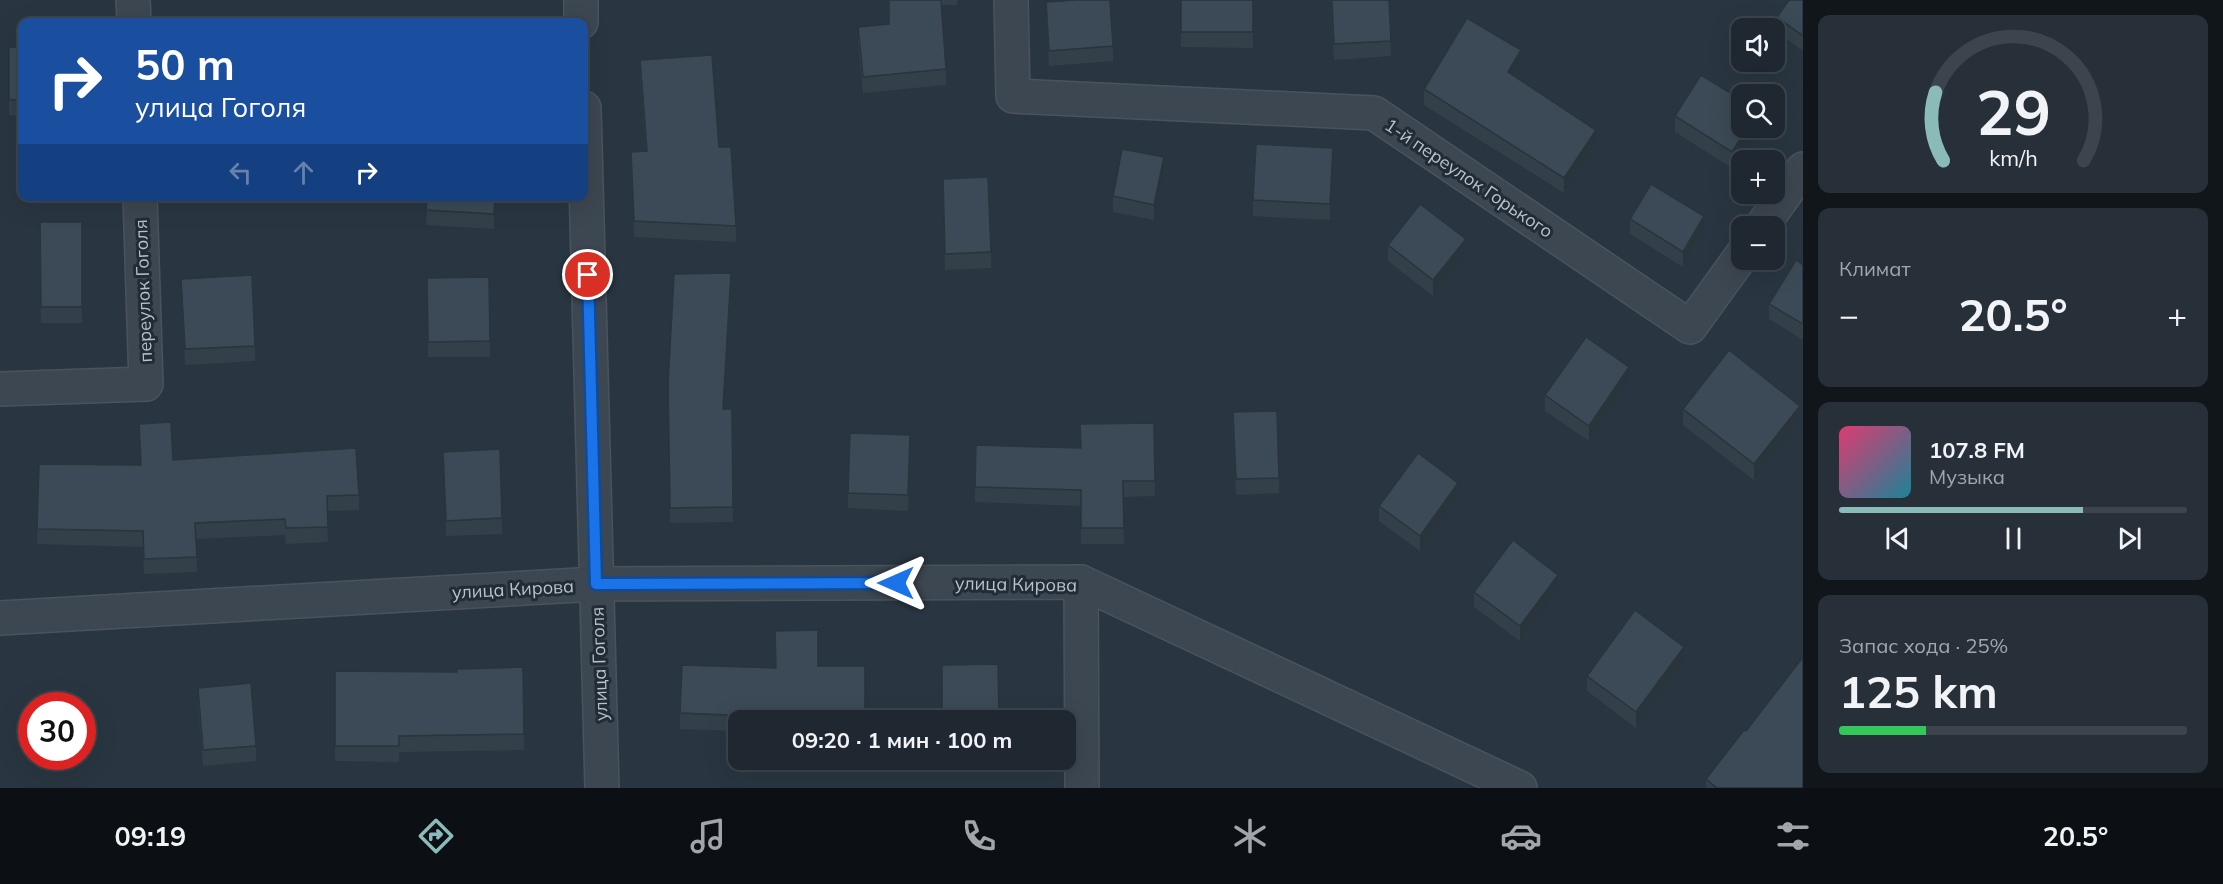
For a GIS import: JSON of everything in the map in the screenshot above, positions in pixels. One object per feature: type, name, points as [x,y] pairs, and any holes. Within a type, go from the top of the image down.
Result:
[{"type":"street","points":[[133,0],[134,18]]},
{"type":"street","points":[[581,0],[581,18]]},
{"type":"street","name":"1-й переулок Горького","points":[[1011,0],[1013,96],[1374,113],[1690,327],[1731,270]]},
{"type":"street","points":[[1769,216],[1803,169]]},
{"type":"street","name":"переулок Гоголя","points":[[0,389],[147,384],[140,201]]},
{"type":"street","name":"улица Гоголя","points":[[586,201],[602,788]]},
{"type":"street","points":[[1081,582],[1082,788]]},
{"type":"street","name":"улица Кирова","points":[[0,618],[596,584],[1081,582],[1520,788]]},
{"type":"building","points":[[889,0],[941,0],[946,69],[863,77],[858,27],[889,24]]},
{"type":"building","points":[[1110,0],[1113,46],[1049,51],[1046,2]]},
{"type":"building","points":[[1181,0],[1253,0],[1253,32],[1181,32]]},
{"type":"building","points":[[1332,0],[1389,0],[1391,41],[1334,44]]},
{"type":"building","points":[[1789,0],[1803,0],[1803,36],[1785,23],[1785,18],[1777,17]]},
{"type":"building","points":[[1467,18],[1521,50],[1508,72],[1596,130],[1564,178],[1424,89]]},
{"type":"building","points":[[9,47],[18,47],[18,100],[9,100]]},
{"type":"building","points":[[712,55],[719,147],[731,147],[736,226],[634,221],[631,152],[647,151],[640,60]]},
{"type":"building","points":[[1701,75],[1731,93],[1731,138],[1741,138],[1731,151],[1675,116]]},
{"type":"building","points":[[1256,144],[1333,148],[1330,204],[1253,200]]},
{"type":"building","points":[[1122,149],[1164,157],[1154,205],[1113,196]]},
{"type":"building","points":[[988,177],[991,252],[945,254],[943,179]]},
{"type":"building","points":[[1651,184],[1704,216],[1683,252],[1630,219]]},
{"type":"building","points":[[427,201],[495,201],[494,214],[426,210]]},
{"type":"building","points":[[1420,204],[1466,239],[1433,280],[1388,245]]},
{"type":"building","points":[[40,222],[82,222],[82,307],[41,307]]},
{"type":"building","points":[[1796,260],[1803,265],[1803,324],[1769,304]]},
{"type":"building","points":[[731,273],[723,409],[732,409],[733,507],[670,508],[668,384],[674,274]]},
{"type":"building","points":[[252,275],[255,346],[185,349],[181,279]]},
{"type":"building","points":[[489,277],[490,341],[428,342],[427,278]]},
{"type":"building","points":[[1586,337],[1629,367],[1589,426],[1545,395]]},
{"type":"building","points":[[1729,350],[1800,406],[1754,464],[1683,409]]},
{"type":"building","points":[[1277,411],[1279,478],[1236,479],[1233,412]]},
{"type":"building","points":[[171,422],[173,460],[356,448],[359,495],[327,496],[328,527],[286,528],[285,519],[195,523],[197,557],[144,559],[143,531],[37,529],[39,464],[141,465],[139,424]]},
{"type":"building","points":[[1154,423],[1155,481],[1123,481],[1124,528],[1081,528],[1081,490],[975,487],[976,445],[1081,448],[1080,424]]},
{"type":"building","points":[[850,433],[910,435],[908,495],[848,493]]},
{"type":"building","points":[[500,449],[502,518],[446,521],[443,452]]},
{"type":"building","points":[[1418,453],[1458,483],[1420,536],[1379,506]]},
{"type":"building","points":[[1513,540],[1558,575],[1520,626],[1474,592]]},
{"type":"building","points":[[1635,610],[1684,647],[1636,712],[1587,676]]},
{"type":"building","points":[[818,630],[818,666],[865,666],[865,710],[728,710],[728,715],[680,713],[682,665],[776,668],[775,631]]},
{"type":"building","points":[[1803,657],[1803,788],[1717,788],[1706,779]]},
{"type":"building","points":[[998,664],[999,710],[942,710],[942,665]]},
{"type":"building","points":[[523,667],[524,734],[399,736],[399,746],[335,746],[335,671],[457,672],[457,669]]},
{"type":"building","points":[[251,683],[256,746],[203,750],[198,688]]},
{"type":"route","points":[[588,275],[596,584],[896,583]]}]
